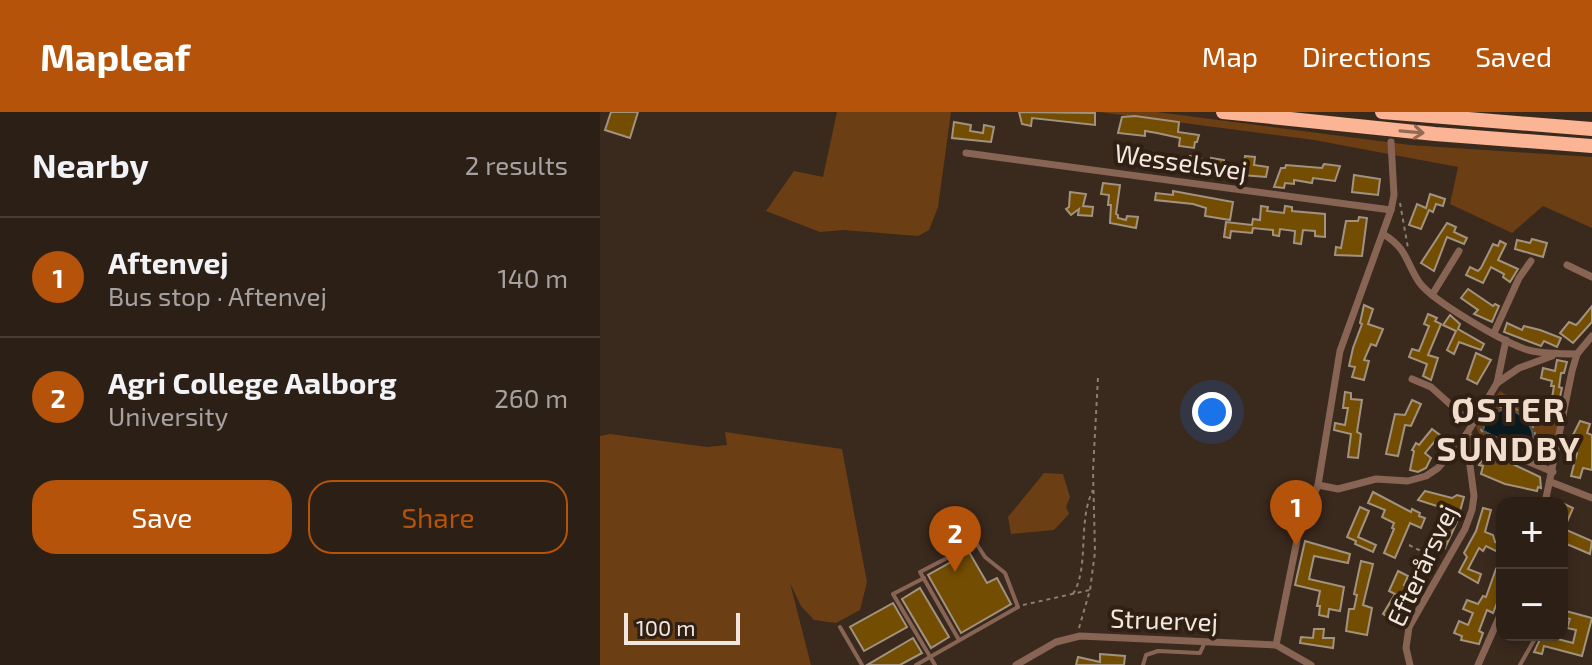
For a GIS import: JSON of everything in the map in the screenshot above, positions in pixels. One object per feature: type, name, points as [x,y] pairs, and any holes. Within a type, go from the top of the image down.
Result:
[{"type":"highway","points":[[1223,112],[1592,147]]},
{"type":"highway","points":[[1382,112],[1526,125],[1592,127]]},
{"type":"street","points":[[1276,645],[1298,535],[1318,485],[1340,351],[1391,210],[1394,195],[1391,142]]},
{"type":"street","name":"Wesselsvej","points":[[966,153],[1391,210]]},
{"type":"street","points":[[1383,234],[1397,242],[1419,282],[1432,295],[1506,340],[1531,351],[1577,354]]},
{"type":"street","points":[[1432,295],[1459,251]]},
{"type":"street","points":[[1494,333],[1519,278],[1531,261]]},
{"type":"street","points":[[1567,265],[1592,277]]},
{"type":"street","points":[[1547,497],[1572,371],[1577,354],[1592,336]]},
{"type":"street","points":[[1318,485],[1338,489],[1376,479],[1416,480],[1438,468],[1466,435],[1497,383],[1506,340]]},
{"type":"street","points":[[1497,383],[1519,368],[1557,354]]},
{"type":"street","points":[[1412,379],[1431,387],[1472,424]]},
{"type":"street","points":[[1466,435],[1553,472]]},
{"type":"street","name":"Efterårsvej","points":[[1410,665],[1406,648],[1409,627],[1465,529],[1472,510],[1474,496],[1466,435]]},
{"type":"street","points":[[1551,482],[1592,498]]},
{"type":"street","points":[[1478,665],[1496,624]]},
{"type":"street","name":"Struervej","points":[[1016,665],[1056,642],[1077,637],[1276,645],[1311,665]]},
{"type":"lane","points":[[916,665],[1018,607],[1005,573],[985,557],[976,543],[920,572],[959,640]]},
{"type":"lane","points":[[924,578],[893,594],[935,665]]},
{"type":"lane","points":[[840,627],[862,665]]},
{"type":"lane","points":[[1143,665],[1146,655],[1158,651],[1200,653],[1206,641]]},
{"type":"lane","points":[[1520,665],[1534,641]]},
{"type":"path","points":[[1394,195],[1400,203],[1409,247],[1405,252]]},
{"type":"path","points":[[1077,637],[1090,590],[1095,542],[1093,489],[1098,377]]},
{"type":"path","points":[[1491,393],[1502,407]]},
{"type":"path","points":[[1484,434],[1482,421],[1488,414],[1502,407],[1514,407],[1521,411],[1535,430],[1535,446],[1527,454]]},
{"type":"path","points":[[1535,446],[1558,451]]},
{"type":"path","points":[[1073,594],[1079,579],[1087,502],[1093,489]]},
{"type":"path","points":[[1409,545],[1445,564]]},
{"type":"path","points":[[1018,607],[1090,590]]},
{"type":"shaded area","points":[[837,112],[951,112],[938,207],[929,230],[918,236],[843,230],[820,232],[766,211],[794,171],[823,177]]},
{"type":"shaded area","points":[[1099,112],[1157,112],[1410,145],[1592,157],[1592,228],[1543,206],[1512,233],[1450,204],[1458,167],[1314,140]]},
{"type":"shaded area","points":[[1500,391],[1534,414],[1541,402],[1561,411],[1550,465],[1481,437],[1476,427]]},
{"type":"shaded area","points":[[1505,408],[1518,413],[1528,424],[1533,436],[1529,449],[1525,451],[1483,431],[1486,418]]},
{"type":"shaded area","points":[[725,432],[842,449],[867,582],[860,610],[836,623],[814,620],[801,606],[790,583],[811,665],[600,665],[600,436],[610,434],[707,447],[727,445]]},
{"type":"shaded area","points":[[1044,473],[1063,474],[1070,497],[1066,507],[1069,514],[1054,530],[1011,534],[1008,517]]},
{"type":"building","points":[[611,112],[638,112],[630,138],[605,130]]},
{"type":"building","points":[[1019,112],[1095,113],[1095,125],[1032,118],[1031,126],[1022,124]]},
{"type":"building","points":[[1122,117],[1179,122],[1178,132],[1199,135],[1197,142],[1194,148],[1179,146],[1180,138],[1157,133],[1145,131],[1145,136],[1118,133]]},
{"type":"building","points":[[954,122],[971,125],[970,131],[983,133],[984,125],[994,127],[991,142],[952,138]]},
{"type":"building","points":[[1190,156],[1211,161],[1211,158],[1224,160],[1224,173],[1189,169]]},
{"type":"building","points":[[1245,156],[1255,157],[1254,165],[1268,167],[1266,177],[1242,175]]},
{"type":"building","points":[[1324,164],[1340,166],[1335,181],[1313,178],[1312,183],[1294,180],[1294,184],[1285,183],[1284,188],[1274,187],[1281,168],[1286,165],[1322,168]]},
{"type":"building","points":[[1354,175],[1380,179],[1378,195],[1352,192]]},
{"type":"building","points":[[1103,183],[1120,185],[1116,214],[1118,218],[1126,220],[1127,216],[1138,217],[1136,228],[1110,223],[1111,205],[1108,205],[1109,195],[1101,194]]},
{"type":"building","points":[[1173,191],[1233,202],[1230,220],[1205,216],[1206,208],[1193,204],[1155,200],[1156,193],[1173,195]]},
{"type":"building","points":[[1070,192],[1086,194],[1083,206],[1093,207],[1092,216],[1078,215],[1079,209],[1071,215],[1066,209],[1069,207]]},
{"type":"building","points":[[1430,194],[1445,199],[1443,206],[1436,204],[1433,212],[1429,210],[1421,229],[1409,225],[1417,204],[1426,208]]},
{"type":"building","points":[[1261,206],[1268,207],[1267,211],[1284,213],[1285,206],[1292,207],[1292,211],[1325,214],[1325,237],[1315,236],[1315,231],[1303,230],[1301,244],[1294,243],[1295,231],[1280,229],[1279,236],[1273,235],[1273,230],[1253,228],[1252,233],[1231,231],[1230,238],[1224,237],[1226,222],[1252,225],[1253,219],[1260,220]]},
{"type":"building","points":[[1359,217],[1367,218],[1362,256],[1335,255],[1336,247],[1341,248],[1346,221],[1358,221]]},
{"type":"building","points":[[1447,223],[1456,227],[1454,232],[1467,238],[1464,244],[1447,237],[1434,271],[1421,263]]},
{"type":"building","points":[[1532,239],[1547,243],[1543,257],[1515,249],[1517,240],[1530,243]]},
{"type":"building","points":[[1500,241],[1506,244],[1498,260],[1518,269],[1510,282],[1503,277],[1504,274],[1491,267],[1483,283],[1466,275],[1470,267],[1478,271],[1481,268],[1493,244],[1498,246]]},
{"type":"building","points":[[1468,289],[1493,306],[1499,306],[1492,322],[1474,314],[1478,310],[1461,298]]},
{"type":"building","points":[[1364,305],[1373,309],[1368,324],[1383,329],[1376,346],[1371,344],[1364,360],[1369,361],[1364,380],[1352,377],[1355,367],[1349,366],[1362,324]]},
{"type":"building","points":[[1592,306],[1592,322],[1573,343],[1560,333],[1569,322],[1576,325]]},
{"type":"building","points":[[1428,314],[1441,324],[1428,355],[1438,358],[1431,380],[1423,376],[1427,364],[1409,357],[1412,349],[1419,351],[1429,326],[1424,324]]},
{"type":"building","points":[[1450,315],[1460,324],[1458,329],[1484,344],[1481,350],[1459,342],[1454,354],[1447,350],[1456,331],[1443,325]]},
{"type":"building","points":[[1507,323],[1522,330],[1524,326],[1561,338],[1557,347],[1544,341],[1541,346],[1504,332]]},
{"type":"building","points":[[1476,353],[1491,360],[1477,384],[1467,379]]},
{"type":"building","points":[[1557,360],[1567,362],[1564,373],[1561,373],[1558,406],[1551,404],[1552,381],[1541,378],[1543,368],[1555,371]]},
{"type":"building","points":[[1345,392],[1351,393],[1351,399],[1362,400],[1357,432],[1361,434],[1358,458],[1348,457],[1351,434],[1334,430],[1335,423],[1345,425],[1348,408],[1343,408]]},
{"type":"building","points":[[1412,400],[1421,404],[1411,426],[1405,425],[1398,456],[1386,454],[1395,414],[1405,415]]},
{"type":"building","points":[[1580,421],[1590,424],[1587,433],[1592,435],[1592,470],[1583,468],[1580,478],[1571,476],[1577,453],[1566,449]]},
{"type":"building","points":[[1432,429],[1440,435],[1425,453],[1431,458],[1426,468],[1418,472],[1410,470],[1412,450]]},
{"type":"building","points":[[1481,449],[1540,477],[1541,488],[1538,487],[1537,491],[1505,484],[1481,474],[1483,466],[1479,465],[1481,461],[1478,459]]},
{"type":"building","points":[[1425,491],[1452,498],[1457,495],[1464,497],[1445,548],[1434,542],[1446,518],[1440,517],[1443,508],[1418,500]]},
{"type":"building","points":[[1373,492],[1425,518],[1421,528],[1410,523],[1395,558],[1384,553],[1394,523],[1382,517],[1385,510],[1368,503]]},
{"type":"building","points":[[1360,507],[1369,511],[1358,537],[1376,545],[1373,552],[1347,537]]},
{"type":"building","points":[[1483,508],[1491,510],[1485,532],[1493,535],[1496,551],[1486,546],[1483,551],[1479,548],[1468,569],[1481,574],[1478,583],[1459,572],[1467,557],[1464,553],[1476,531]]},
{"type":"building","points":[[1568,531],[1592,541],[1590,554],[1568,545]]},
{"type":"building","points":[[1305,541],[1350,554],[1348,563],[1314,556],[1309,579],[1344,587],[1340,611],[1329,609],[1328,617],[1319,615],[1320,591],[1295,585]]},
{"type":"building","points":[[969,552],[987,583],[997,578],[1011,604],[961,633],[928,575]]},
{"type":"building","points":[[1361,561],[1373,564],[1363,605],[1372,608],[1367,635],[1346,631],[1349,609],[1354,609],[1357,595],[1354,594]]},
{"type":"building","points":[[1496,569],[1496,605],[1493,613],[1487,610],[1479,631],[1483,633],[1479,644],[1461,640],[1462,636],[1454,633],[1459,621],[1468,625],[1473,613],[1463,609],[1467,600],[1478,604],[1483,596],[1486,597]]},
{"type":"building","points":[[1398,571],[1408,576],[1404,585],[1408,586],[1399,606],[1404,609],[1396,622],[1383,614],[1395,594],[1389,591]]},
{"type":"building","points":[[920,588],[949,637],[931,648],[902,599]]},
{"type":"building","points":[[893,603],[907,627],[864,651],[850,627]]},
{"type":"building","points":[[1568,612],[1592,618],[1582,656],[1544,646],[1542,654],[1534,652],[1539,641],[1573,643],[1576,630],[1568,628]]},
{"type":"building","points":[[1314,629],[1324,629],[1323,638],[1334,638],[1333,648],[1300,643],[1301,637],[1313,638]]},
{"type":"building","points":[[913,638],[922,653],[900,665],[867,665]]},
{"type":"building","points":[[1100,654],[1125,656],[1124,665],[1076,665],[1078,657],[1100,662]]},
{"type":"place","name":"Aftenvej","points":[[1296,546]]},
{"type":"place","name":"Agri College Aalborg","points":[[955,572]]},
{"type":"district","name":"ØSTER SUNDBY","points":[[1509,428]]}]
